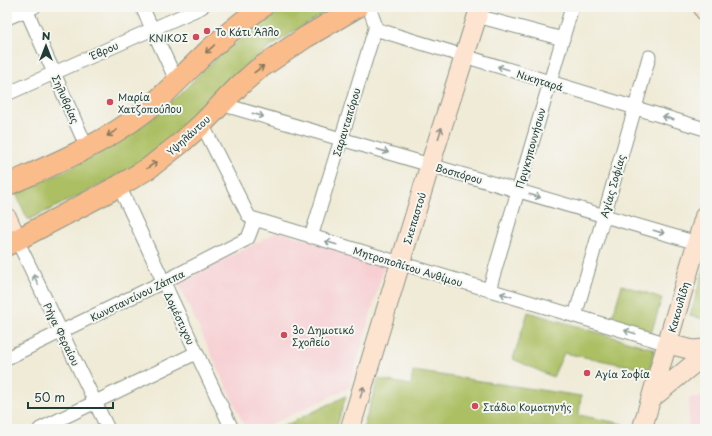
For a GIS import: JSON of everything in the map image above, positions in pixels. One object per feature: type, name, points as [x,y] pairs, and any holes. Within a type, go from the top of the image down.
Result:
[{"type":"main road","points":[[7,185],[87,148],[134,119],[153,104],[221,40],[262,7]]},
{"type":"main road","name":"Υψηλάντου","points":[[12,242],[119,186],[149,168],[202,124],[257,70],[306,37],[357,7]]},
{"type":"street","points":[[142,7],[177,82]]},
{"type":"street","name":"Έβρου","points":[[7,94],[202,7]]},
{"type":"street","name":"Σαρανταπόρου","points":[[311,237],[374,29],[370,7]]},
{"type":"street","name":"Πριγκηποννήσων","points":[[489,290],[572,7]]},
{"type":"street","points":[[703,7],[705,11]]},
{"type":"street","points":[[7,18],[28,8]]},
{"type":"street","name":"Σηλυβρίας","points":[[28,8],[54,73],[87,148]]},
{"type":"street","points":[[479,11],[563,39]]},
{"type":"street","name":"Σκεπαστού","points":[[350,429],[430,165],[479,11]]},
{"type":"street","name":"Νικηταρά","points":[[374,29],[705,129]]},
{"type":"street","name":"Αγίας Σοφίας","points":[[575,316],[649,56]]},
{"type":"street","name":"Βοσπόρου","points":[[221,104],[697,243]]},
{"type":"street","points":[[202,124],[248,215],[255,220]]},
{"type":"street","name":"Δομέστιχου","points":[[119,186],[196,353],[227,428]]},
{"type":"street","name":"Κακουλίδη","points":[[642,429],[705,215]]},
{"type":"street","points":[[7,218],[12,242]]},
{"type":"street","name":"Μητροπολίτου Ανθίμου","points":[[255,220],[668,344]]},
{"type":"street","name":"Κωνσταντίνου Ζάππα","points":[[7,358],[163,282],[245,240],[248,238],[255,220]]},
{"type":"street","name":"Ρήγα Φεραίου","points":[[12,242],[61,332],[108,429]]},
{"type":"street","points":[[668,344],[693,350],[705,349]]},
{"type":"street","points":[[40,429],[196,353]]},
{"type":"street","points":[[651,399],[705,353]]},
{"type":"shaded area","name":"3ο Δημοτικό Σχολείο","points":[[279,231],[385,263],[350,387],[261,429],[246,429],[178,283]]},
{"type":"shaded area","points":[[689,397],[705,397],[705,429],[688,429]]},
{"type":"green space","points":[[287,7],[334,7],[282,39],[245,66],[186,124],[155,151],[109,180],[28,220],[16,194],[101,152],[149,121],[165,108],[218,57]]},
{"type":"green space","points":[[705,264],[705,319],[690,316]]},
{"type":"green space","points":[[622,285],[662,298],[651,334],[611,322]]},
{"type":"green space","points":[[528,312],[654,349],[650,370],[564,353],[553,377],[513,359]]},
{"type":"green space","name":"Στάδιο Κομοτηνής","points":[[413,371],[581,396],[579,415],[623,424],[622,429],[363,429],[378,379],[411,385]]},
{"type":"green space","points":[[346,396],[336,429],[278,429]]},
{"type":"place","name":"Το Κάτι Άλλο","points":[[207,31]]},
{"type":"place","name":"ΚΝΙΚΟΣ","points":[[196,37]]},
{"type":"place","name":"Μαρία Χατζοπούλου","points":[[110,102]]},
{"type":"place","name":"3ο Δημοτικό Σχολείο","points":[[284,335]]},
{"type":"place","name":"Αγία Σοφία","points":[[587,373]]},
{"type":"place","name":"Στάδιο Κομοτηνής","points":[[475,406]]}]
